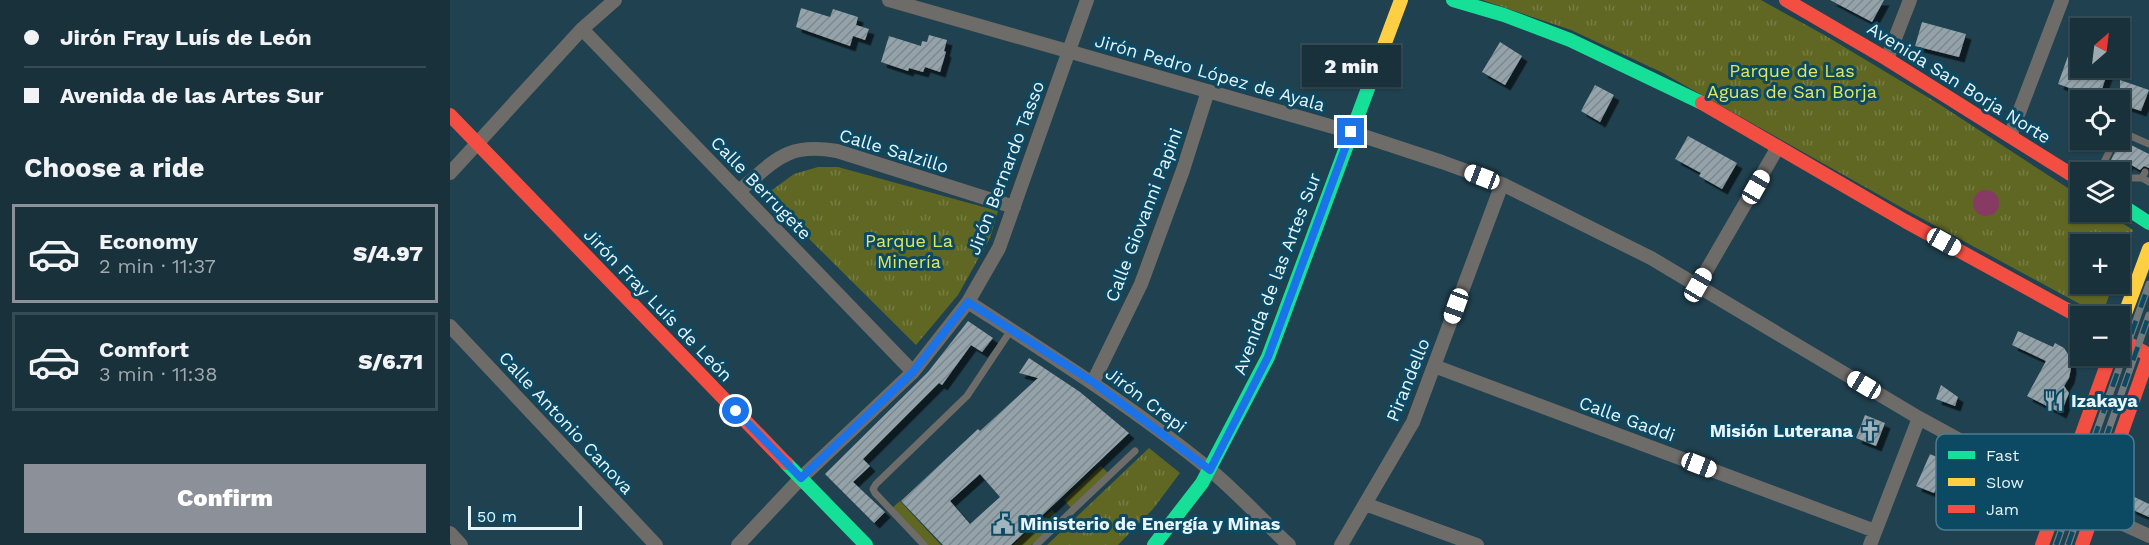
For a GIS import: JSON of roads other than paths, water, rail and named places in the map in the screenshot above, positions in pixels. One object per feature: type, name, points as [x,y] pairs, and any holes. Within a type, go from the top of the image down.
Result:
[{"type":"main road","name":"Avenida de las Artes Sur","points":[[1154,545],[1184,508],[1210,470],[1268,357],[1401,0]]},
{"type":"main road","points":[[1453,0],[1504,15],[1570,40],[1701,103],[1905,221],[2070,312]]},
{"type":"main road","name":"Avenida San Borja Norte","points":[[1786,0],[1887,59],[2070,173]]},
{"type":"main road","name":"Jirón Fray Luís de León","points":[[450,115],[866,545]]},
{"type":"main road","points":[[2130,211],[2149,223]]},
{"type":"main road","points":[[2128,306],[2149,249]]},
{"type":"main road","points":[[2121,434],[2149,355],[2130,345]]},
{"type":"main road","points":[[2082,434],[2106,366]]},
{"type":"main road","points":[[2042,545],[2047,530]]},
{"type":"main road","points":[[2082,545],[2087,530]]},
{"type":"street","points":[[450,174],[582,28],[615,0]]},
{"type":"street","name":"Jirón Pedro López de Ayala","points":[[889,0],[1351,132],[1502,184],[1651,258],[1948,434]]},
{"type":"street","name":"Jirón Bernardo Tasso","points":[[738,545],[801,478],[913,372],[968,302],[999,248],[1087,0]]},
{"type":"street","points":[[1887,59],[1910,0]]},
{"type":"street","points":[[2010,136],[2062,0]]},
{"type":"street","name":"Calle Berrugete","points":[[582,28],[913,372]]},
{"type":"street","name":"Calle Giovanni Papini","points":[[1093,382],[1141,284],[1183,170],[1208,91]]},
{"type":"street","points":[[1698,285],[1778,147]]},
{"type":"street","name":"Calle Salzillo","points":[[739,191],[783,154],[802,149],[819,148],[837,151],[1014,207]]},
{"type":"street","name":"Pirandello","points":[[1341,545],[1413,422],[1502,184]]},
{"type":"street","name":"Jirón Crepi","points":[[968,302],[1093,382],[1210,470],[1288,545]]},
{"type":"street","name":"Calle Antonio Canova","points":[[450,326],[656,545]]},
{"type":"street","name":"Calle Gaddi","points":[[1434,366],[1875,531]]},
{"type":"street","points":[[1870,545],[1919,418]]},
{"type":"street","points":[[1365,504],[1478,545]]},
{"type":"street","name":"Jirón Pedro López de Ayala","points":[[2134,529],[2149,536]]},
{"type":"street","points":[[450,533],[461,545]]},
{"type":"lane","points":[[2130,136],[2149,144]]},
{"type":"lane","points":[[924,545],[873,489],[967,396],[1011,330]]},
{"type":"lane","points":[[1036,545],[1135,451]]},
{"type":"railway","points":[[2096,434],[2149,284]]},
{"type":"railway","points":[[2107,434],[2149,315]]},
{"type":"railway","points":[[2056,545],[2061,530]]},
{"type":"railway","points":[[2068,545],[2073,530]]},
{"type":"place","name":"Izakaya","points":[[2054,401]]},
{"type":"place","name":"Misión Luterana","points":[[1870,431]]},
{"type":"place","name":"Ministerio de Energía y Minas","points":[[1003,524]]},
{"type":"park label","name":"Parque de Las Aguas de San Borja","points":[[1792,82]]},
{"type":"park label","name":"Parque La Minería","points":[[909,251]]}]
